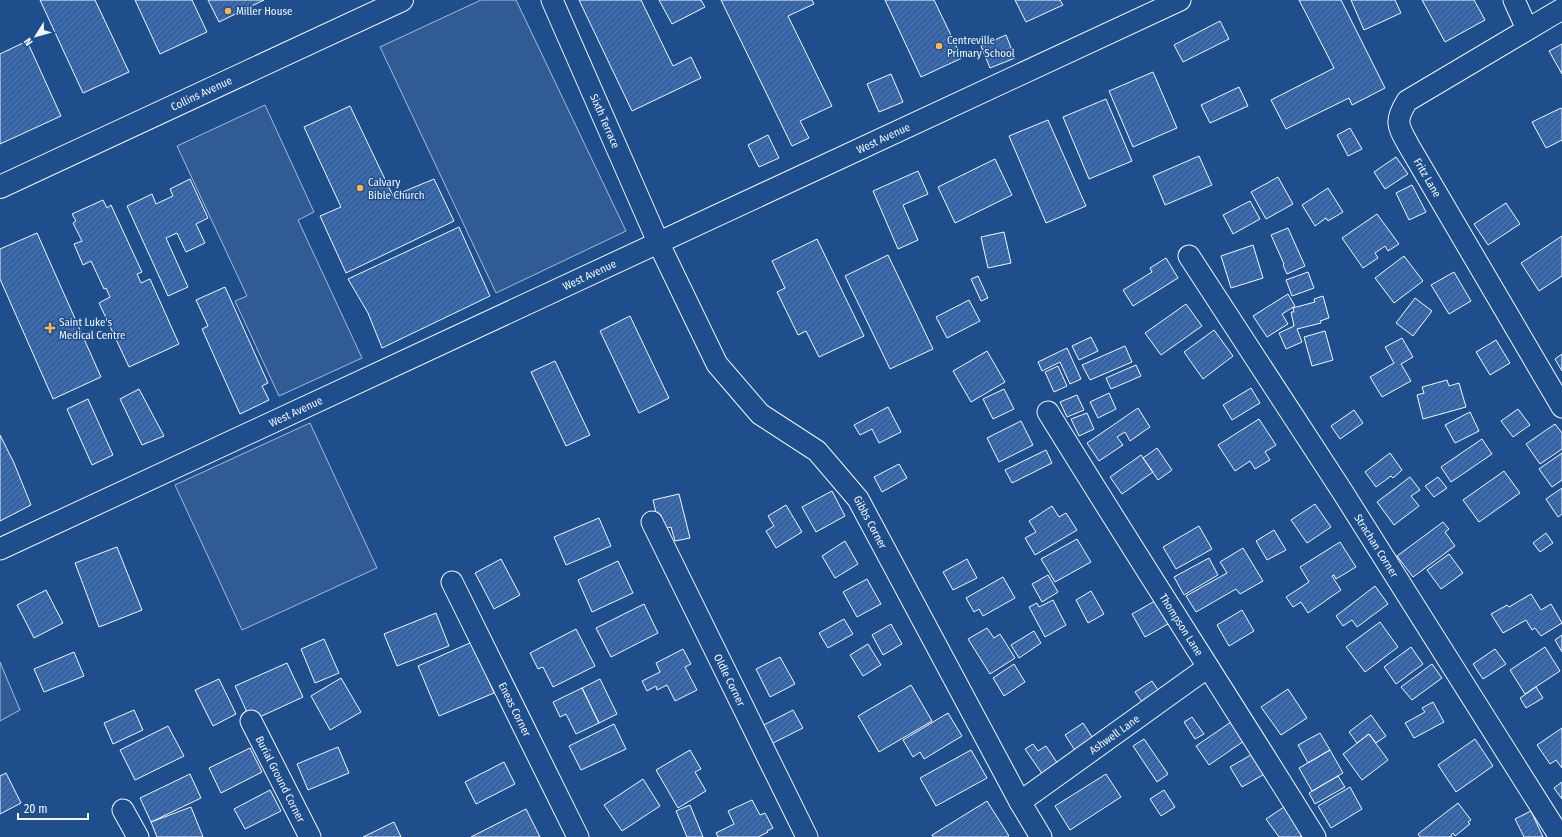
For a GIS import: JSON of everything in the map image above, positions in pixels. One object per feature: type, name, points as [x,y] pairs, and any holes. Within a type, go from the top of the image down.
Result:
[{"type":"street","name":"Collins Avenue","points":[[0,187],[402,0]]},
{"type":"street","name":"Sixth Terrace","points":[[552,0],[658,242]]},
{"type":"street","name":"West Avenue","points":[[0,549],[1180,0]]},
{"type":"street","points":[[1514,0],[1527,29]]},
{"type":"street","name":"Fritz Lane","points":[[1562,9],[1407,101],[1400,112],[1398,125],[1562,407]]},
{"type":"street","name":"Gibbs Corner","points":[[658,242],[717,364],[760,414],[817,451],[858,499],[1020,802],[1041,837]]},
{"type":"street","name":"Strachan Corner","points":[[1189,256],[1342,491],[1560,837]]},
{"type":"street","name":"Thompson Lane","points":[[1048,412],[1131,548],[1315,837]]},
{"type":"street","name":"Oldle Corner","points":[[652,522],[807,837]]},
{"type":"street","name":"Eneas Corner","points":[[452,582],[578,837]]},
{"type":"street","name":"Ashwell Lane","points":[[1020,802],[1208,667]]},
{"type":"street","name":"Burial Ground Corner","points":[[251,721],[310,837]]},
{"type":"street","points":[[124,810],[138,837]]},
{"type":"shaded area","points":[[481,0],[516,0],[626,231],[496,293],[380,47]]},
{"type":"shaded area","points":[[265,105],[314,212],[298,220],[362,358],[279,396],[235,301],[247,296],[177,146]]},
{"type":"shaded area","points":[[310,423],[377,568],[242,630],[175,485]]},
{"type":"shaded area","points":[[0,662],[20,710],[0,721]]},
{"type":"building","points":[[40,0],[95,0],[129,72],[83,93]]},
{"type":"building","points":[[135,0],[192,0],[207,32],[160,54]]},
{"type":"building","name":"Miller House","points":[[208,0],[264,0],[219,22]]},
{"type":"building","points":[[579,0],[641,0],[673,66],[691,57],[701,78],[632,111]]},
{"type":"building","points":[[659,0],[701,0],[705,7],[672,24]]},
{"type":"building","points":[[721,0],[812,0],[814,4],[788,16],[832,106],[800,121],[809,138],[792,146]]},
{"type":"building","points":[[885,0],[934,0],[962,58],[921,77]]},
{"type":"building","points":[[1015,0],[1060,0],[1063,5],[1026,22]]},
{"type":"building","points":[[1299,0],[1341,0],[1385,88],[1352,105],[1349,98],[1286,129],[1271,100],[1334,68]]},
{"type":"building","points":[[1351,0],[1395,0],[1401,13],[1364,30]]},
{"type":"building","points":[[1422,0],[1474,0],[1485,20],[1445,42]]},
{"type":"building","points":[[1220,21],[1229,39],[1183,62],[1174,45]]},
{"type":"building","points":[[1006,35],[1015,58],[990,68],[981,46]]},
{"type":"building","points":[[27,41],[61,116],[0,144],[0,54]]},
{"type":"building","points":[[1562,44],[1562,74],[1549,51]]},
{"type":"building","points":[[1153,72],[1177,128],[1133,147],[1109,91]]},
{"type":"building","points":[[891,74],[903,102],[879,112],[867,84]]},
{"type":"building","points":[[1239,87],[1248,106],[1210,123],[1201,105]]},
{"type":"building","points":[[1106,99],[1132,161],[1089,179],[1063,117]]},
{"type":"building","name":"Calvary Bible Church","points":[[350,106],[393,196],[434,179],[454,221],[346,273],[320,216],[341,207],[304,127]]},
{"type":"building","points":[[1561,108],[1562,140],[1546,148],[1532,122]]},
{"type":"building","points":[[1048,120],[1086,206],[1046,223],[1009,136]]},
{"type":"building","points":[[1350,128],[1362,149],[1348,156],[1337,135]]},
{"type":"building","points":[[768,135],[779,158],[759,167],[748,145]]},
{"type":"building","points":[[1199,156],[1212,185],[1165,205],[1153,176]]},
{"type":"building","points":[[1396,157],[1408,174],[1385,189],[1374,172]]},
{"type":"building","points":[[995,159],[1012,195],[955,223],[938,187]]},
{"type":"building","points":[[918,171],[928,194],[903,205],[918,240],[898,249],[873,191]]},
{"type":"building","points":[[1278,177],[1293,204],[1266,219],[1251,192]]},
{"type":"building","points":[[190,179],[208,218],[196,224],[205,243],[186,252],[177,233],[166,238],[188,287],[168,296],[127,206],[152,194],[156,204],[173,196],[170,189]]},
{"type":"building","points":[[1412,185],[1426,212],[1409,220],[1396,193]]},
{"type":"building","points":[[1328,188],[1343,212],[1328,221],[1326,218],[1315,226],[1302,205]]},
{"type":"building","points":[[103,200],[107,208],[111,205],[142,272],[137,274],[141,283],[150,279],[179,344],[129,367],[99,303],[110,297],[106,288],[104,289],[91,261],[83,265],[74,244],[82,241],[73,223],[76,221],[72,214]]},
{"type":"building","points":[[1250,201],[1260,219],[1233,234],[1223,215]]},
{"type":"building","points":[[1506,203],[1520,224],[1488,245],[1474,224]]},
{"type":"building","points":[[1377,214],[1399,244],[1388,251],[1385,246],[1375,253],[1378,258],[1363,268],[1342,238]]},
{"type":"building","points":[[459,227],[490,296],[382,348],[368,313],[348,279]]},
{"type":"building","points":[[1288,228],[1305,266],[1287,274],[1271,235]]},
{"type":"building","points":[[1004,232],[1011,263],[988,268],[981,237]]},
{"type":"building","name":"Saint Luke's Medical Centre","points":[[37,233],[101,377],[53,399],[0,279],[0,249]]},
{"type":"building","points":[[1562,236],[1562,276],[1539,291],[1521,263]]},
{"type":"building","points":[[817,239],[864,336],[819,357],[806,331],[798,335],[777,292],[785,288],[772,261]]},
{"type":"building","points":[[1253,245],[1263,278],[1231,288],[1221,256]]},
{"type":"building","points":[[888,255],[933,349],[890,369],[845,276]]},
{"type":"building","points":[[1404,256],[1423,281],[1394,303],[1375,278]]},
{"type":"building","points":[[1166,258],[1178,278],[1133,306],[1123,290],[1152,272],[1150,268]]},
{"type":"building","points":[[1308,272],[1314,288],[1292,296],[1286,280]]},
{"type":"building","points":[[1454,272],[1471,301],[1449,314],[1431,285]]},
{"type":"building","points":[[978,276],[988,298],[981,301],[971,279]]},
{"type":"building","points":[[225,287],[268,383],[262,386],[269,400],[240,414],[202,329],[208,326],[196,300]]},
{"type":"building","points":[[1288,294],[1295,306],[1282,314],[1288,324],[1267,337],[1253,316]]},
{"type":"building","points":[[1323,296],[1329,318],[1320,321],[1321,323],[1297,329],[1302,342],[1286,349],[1279,333],[1294,326],[1291,312],[1294,312],[1293,308],[1315,302],[1314,299]]},
{"type":"building","points":[[1415,298],[1432,311],[1413,336],[1396,323]]},
{"type":"building","points":[[969,300],[980,321],[947,338],[936,317]]},
{"type":"building","points":[[1186,304],[1202,326],[1161,355],[1145,333]]},
{"type":"building","points":[[630,316],[669,398],[639,413],[600,331]]},
{"type":"building","points":[[1214,330],[1233,356],[1203,379],[1184,352]]},
{"type":"building","points":[[1325,331],[1333,360],[1312,366],[1304,337]]},
{"type":"building","points":[[1091,337],[1098,351],[1079,360],[1072,346]]},
{"type":"building","points":[[1402,338],[1413,357],[1401,364],[1411,381],[1382,397],[1370,377],[1394,363],[1385,347]]},
{"type":"building","points":[[1496,340],[1510,363],[1490,375],[1476,352]]},
{"type":"building","points":[[1125,346],[1132,362],[1090,380],[1082,365]]},
{"type":"building","points":[[1067,348],[1081,379],[1070,384],[1060,362],[1042,371],[1038,362]]},
{"type":"building","points":[[987,351],[1005,382],[971,402],[953,371]]},
{"type":"building","points":[[1562,354],[1562,371],[1555,359]]},
{"type":"building","points":[[555,361],[590,435],[566,446],[531,372]]},
{"type":"building","points":[[1136,365],[1141,376],[1111,389],[1106,378]]},
{"type":"building","points":[[1058,366],[1067,386],[1054,392],[1045,372]]},
{"type":"building","points":[[1447,380],[1449,386],[1459,383],[1466,407],[1423,419],[1417,395],[1424,393],[1422,387]]},
{"type":"building","points":[[1251,388],[1260,403],[1232,420],[1223,405]]},
{"type":"building","points":[[139,389],[164,436],[142,445],[120,399]]},
{"type":"building","points":[[1004,389],[1014,409],[993,419],[983,399]]},
{"type":"building","points":[[1109,393],[1116,409],[1098,418],[1090,402]]},
{"type":"building","points":[[1077,395],[1084,410],[1067,417],[1060,402]]},
{"type":"building","points":[[88,399],[113,455],[92,465],[67,409]]},
{"type":"building","points":[[888,407],[901,432],[879,443],[872,429],[860,435],[854,425]]},
{"type":"building","points":[[1138,408],[1150,427],[1130,441],[1125,432],[1117,437],[1123,445],[1099,461],[1087,443]]},
{"type":"building","points":[[1518,409],[1530,425],[1513,437],[1501,421]]},
{"type":"building","points":[[1354,410],[1363,423],[1340,439],[1331,426]]},
{"type":"building","points":[[1470,412],[1479,431],[1455,443],[1445,425]]},
{"type":"building","points":[[1087,413],[1094,429],[1079,436],[1071,419]]},
{"type":"building","points":[[1259,419],[1276,445],[1265,452],[1270,460],[1255,469],[1250,461],[1235,471],[1218,445]]},
{"type":"building","points":[[1021,421],[1033,445],[999,462],[987,438]]},
{"type":"building","points":[[1555,424],[1562,433],[1562,449],[1540,464],[1526,444]]},
{"type":"building","points":[[0,435],[14,463],[31,505],[0,521]]},
{"type":"building","points":[[1482,439],[1492,454],[1451,482],[1441,467]]},
{"type":"building","points":[[1157,448],[1172,470],[1158,480],[1143,458]]},
{"type":"building","points":[[1046,450],[1052,463],[1012,483],[1005,470]]},
{"type":"building","points":[[1390,453],[1402,470],[1393,478],[1391,476],[1376,487],[1365,472]]},
{"type":"building","points":[[1562,453],[1562,480],[1552,487],[1539,469]]},
{"type":"building","points":[[1141,455],[1153,472],[1122,494],[1110,477]]},
{"type":"building","points":[[899,464],[907,478],[882,492],[874,477]]},
{"type":"building","points":[[1504,471],[1520,493],[1479,522],[1463,500]]},
{"type":"building","points":[[1410,477],[1420,490],[1411,496],[1419,506],[1394,525],[1377,502]]},
{"type":"building","points":[[1438,477],[1447,488],[1434,497],[1425,486]]},
{"type":"building","points":[[1562,488],[1562,514],[1558,517],[1546,499]]},
{"type":"building","points":[[832,491],[845,516],[816,532],[802,507]]},
{"type":"building","points":[[679,494],[690,538],[675,541],[671,527],[660,530],[653,500]]},
{"type":"building","points":[[1315,504],[1331,527],[1307,543],[1291,520]]},
{"type":"building","points":[[786,505],[802,532],[776,548],[766,531],[774,526],[768,516]]},
{"type":"building","points":[[1052,506],[1059,517],[1066,513],[1077,530],[1035,555],[1025,538],[1036,532],[1029,521]]},
{"type":"building","points":[[599,518],[611,546],[566,565],[554,537]]},
{"type":"building","points":[[1443,522],[1449,529],[1445,532],[1455,546],[1413,577],[1397,556]]},
{"type":"building","points":[[1199,526],[1212,549],[1176,569],[1163,547]]},
{"type":"building","points":[[1274,530],[1286,550],[1267,560],[1256,541]]},
{"type":"building","points":[[1546,533],[1553,543],[1540,552],[1533,543]]},
{"type":"building","points":[[1077,539],[1091,562],[1055,582],[1041,559]]},
{"type":"building","points":[[845,541],[858,564],[835,578],[822,556]]},
{"type":"building","points":[[1340,542],[1356,567],[1336,579],[1334,575],[1332,576],[1341,590],[1308,613],[1301,602],[1293,607],[1286,597],[1309,582],[1300,567]]},
{"type":"building","points":[[117,547],[142,610],[99,627],[75,563]]},
{"type":"building","points":[[1243,548],[1263,581],[1240,594],[1236,589],[1196,612],[1186,596],[1227,573],[1220,562]]},
{"type":"building","points":[[1449,554],[1463,573],[1441,589],[1427,570]]},
{"type":"building","points":[[1209,558],[1218,575],[1184,595],[1174,577]]},
{"type":"building","points":[[501,559],[520,595],[494,609],[475,573]]},
{"type":"building","points":[[967,559],[977,578],[953,590],[943,572]]},
{"type":"building","points":[[618,561],[633,593],[592,612],[578,580]]},
{"type":"building","points":[[1048,575],[1058,592],[1042,602],[1032,584]]},
{"type":"building","points":[[1003,577],[1015,598],[983,616],[979,609],[974,612],[966,598]]},
{"type":"building","points":[[867,579],[881,604],[857,617],[843,592]]},
{"type":"building","points":[[1375,586],[1388,604],[1357,627],[1352,620],[1343,626],[1336,616]]},
{"type":"building","points":[[46,590],[63,623],[34,638],[17,605]]},
{"type":"building","points":[[1091,591],[1104,614],[1088,623],[1076,600]]},
{"type":"building","points":[[1531,594],[1541,610],[1551,604],[1562,623],[1541,636],[1535,628],[1532,630],[1526,620],[1503,633],[1491,614],[1507,605],[1509,607]]},
{"type":"building","points":[[1053,600],[1066,625],[1045,637],[1029,607],[1037,603],[1039,607]]},
{"type":"building","points":[[1155,601],[1168,624],[1145,637],[1132,614]]},
{"type":"building","points":[[644,604],[658,633],[611,657],[596,628]]},
{"type":"building","points":[[1242,610],[1254,631],[1229,646],[1217,625]]},
{"type":"building","points":[[436,613],[449,646],[397,666],[384,634]]},
{"type":"building","points":[[844,619],[853,634],[828,648],[819,633]]},
{"type":"building","points":[[1380,622],[1398,647],[1365,672],[1346,647]]},
{"type":"building","points":[[891,624],[902,644],[883,655],[872,635]]},
{"type":"building","points":[[987,628],[994,638],[1000,634],[1015,658],[990,674],[968,639]]},
{"type":"building","points":[[576,629],[595,666],[553,687],[543,667],[538,669],[530,653]]},
{"type":"building","points":[[1034,631],[1041,643],[1019,658],[1011,645]]},
{"type":"building","points":[[1562,635],[1562,652],[1555,640]]},
{"type":"building","points":[[324,639],[339,673],[315,683],[301,649]]},
{"type":"building","points":[[472,642],[494,693],[439,716],[418,666]]},
{"type":"building","points":[[868,644],[881,665],[863,676],[850,655]]},
{"type":"building","points":[[1411,647],[1423,664],[1396,684],[1384,667]]},
{"type":"building","points":[[1545,647],[1560,671],[1525,694],[1510,670]]},
{"type":"building","points":[[683,649],[691,664],[685,667],[697,690],[675,701],[667,685],[657,690],[656,686],[647,691],[642,681],[660,672],[656,663]]},
{"type":"building","points":[[1495,649],[1506,664],[1483,679],[1473,664]]},
{"type":"building","points":[[74,652],[84,676],[44,692],[34,669]]},
{"type":"building","points":[[780,657],[795,684],[770,697],[756,669]]},
{"type":"building","points":[[287,663],[303,697],[251,721],[235,686]]},
{"type":"building","points":[[1014,664],[1025,682],[1004,696],[993,678]]},
{"type":"building","points":[[1432,664],[1442,678],[1412,700],[1401,687]]},
{"type":"building","points":[[341,678],[361,712],[330,730],[311,696]]},
{"type":"building","points":[[219,679],[236,714],[213,726],[195,690]]},
{"type":"building","points":[[600,679],[617,714],[599,723],[582,688]]},
{"type":"building","points":[[1152,681],[1162,696],[1146,708],[1135,692]]},
{"type":"building","points":[[911,685],[932,721],[879,752],[858,716]]},
{"type":"building","points":[[1536,687],[1543,698],[1526,708],[1520,698]]},
{"type":"building","points":[[582,688],[599,723],[576,734],[566,714],[560,717],[553,702]]},
{"type":"building","points":[[1288,689],[1307,718],[1281,735],[1261,707]]},
{"type":"building","points":[[1433,702],[1444,722],[1414,738],[1405,723],[1425,712],[1422,708]]},
{"type":"building","points":[[134,710],[143,730],[113,744],[104,723]]},
{"type":"building","points":[[793,710],[803,728],[767,746],[758,728]]},
{"type":"building","points":[[948,713],[962,736],[924,759],[920,752],[913,757],[903,740]]},
{"type":"building","points":[[1371,715],[1386,736],[1376,743],[1369,734],[1357,743],[1349,732]]},
{"type":"building","points":[[1192,717],[1204,734],[1195,739],[1184,722]]},
{"type":"building","points":[[1231,722],[1244,741],[1209,765],[1196,746]]},
{"type":"building","points":[[1083,723],[1096,743],[1078,755],[1065,735]]},
{"type":"building","points":[[614,724],[626,749],[581,770],[569,746]]},
{"type":"building","points":[[168,726],[184,756],[135,780],[120,750]]},
{"type":"building","points":[[1562,728],[1562,768],[1556,760],[1550,764],[1537,745]]},
{"type":"building","points":[[1320,733],[1330,750],[1308,763],[1298,745]]},
{"type":"building","points":[[1369,734],[1388,760],[1362,780],[1343,754]]},
{"type":"building","points":[[1144,739],[1168,774],[1157,782],[1133,746]]},
{"type":"building","points":[[1475,739],[1493,766],[1456,792],[1438,765]]},
{"type":"building","points":[[1033,744],[1038,751],[1046,746],[1060,767],[1045,778],[1025,749]]},
{"type":"building","points":[[338,747],[349,773],[308,790],[297,764]]},
{"type":"building","points":[[250,748],[262,772],[221,793],[209,768]]},
{"type":"building","points":[[690,750],[701,769],[695,772],[706,791],[678,808],[656,770]]},
{"type":"building","points":[[971,750],[987,778],[936,806],[920,778]]},
{"type":"building","points":[[1330,750],[1343,773],[1312,791],[1299,768]]},
{"type":"building","points":[[1256,752],[1268,772],[1242,787],[1230,767]]},
{"type":"building","points":[[504,762],[515,784],[476,804],[465,782]]},
{"type":"building","points":[[6,773],[21,803],[0,814],[0,776]]},
{"type":"building","points":[[190,774],[201,798],[151,822],[140,798]]},
{"type":"building","points":[[1106,774],[1121,797],[1070,830],[1055,806]]},
{"type":"building","points":[[1338,776],[1345,787],[1315,804],[1309,793]]},
{"type":"building","points":[[643,779],[660,806],[622,831],[604,805]]},
{"type":"building","points":[[1562,782],[1562,799],[1554,788]]},
{"type":"building","points":[[1350,787],[1362,809],[1331,828],[1318,806]]},
{"type":"building","points":[[270,790],[281,811],[245,829],[234,809]]},
{"type":"building","points":[[1164,790],[1175,807],[1161,816],[1150,799]]},
{"type":"building","points":[[752,800],[760,815],[765,813],[773,828],[758,837],[718,837],[716,833],[734,824],[728,811]]},
{"type":"building","points":[[987,801],[1009,836],[933,837],[932,835]]},
{"type":"building","points":[[1458,803],[1471,820],[1468,822],[1470,824],[1455,836],[1453,833],[1451,835],[1452,837],[1420,837],[1418,834]]},
{"type":"building","points":[[690,805],[703,837],[687,837],[676,811]]},
{"type":"building","points":[[191,807],[203,837],[157,837],[151,822]]},
{"type":"building","points":[[1284,807],[1303,835],[1300,837],[1279,837],[1266,819]]},
{"type":"building","points":[[526,809],[540,837],[471,837]]},
{"type":"building","points":[[1531,811],[1543,837],[1524,837],[1515,819]]},
{"type":"building","points":[[394,822],[401,837],[363,837]]},
{"type":"place","name":"Miller House","points":[[228,11]]},
{"type":"place","name":"Centreville Primary School","points":[[939,46]]},
{"type":"place","name":"Calvary Bible Church","points":[[360,188]]},
{"type":"place","name":"Saint Luke's Medical Centre","points":[[50,328]]}]
